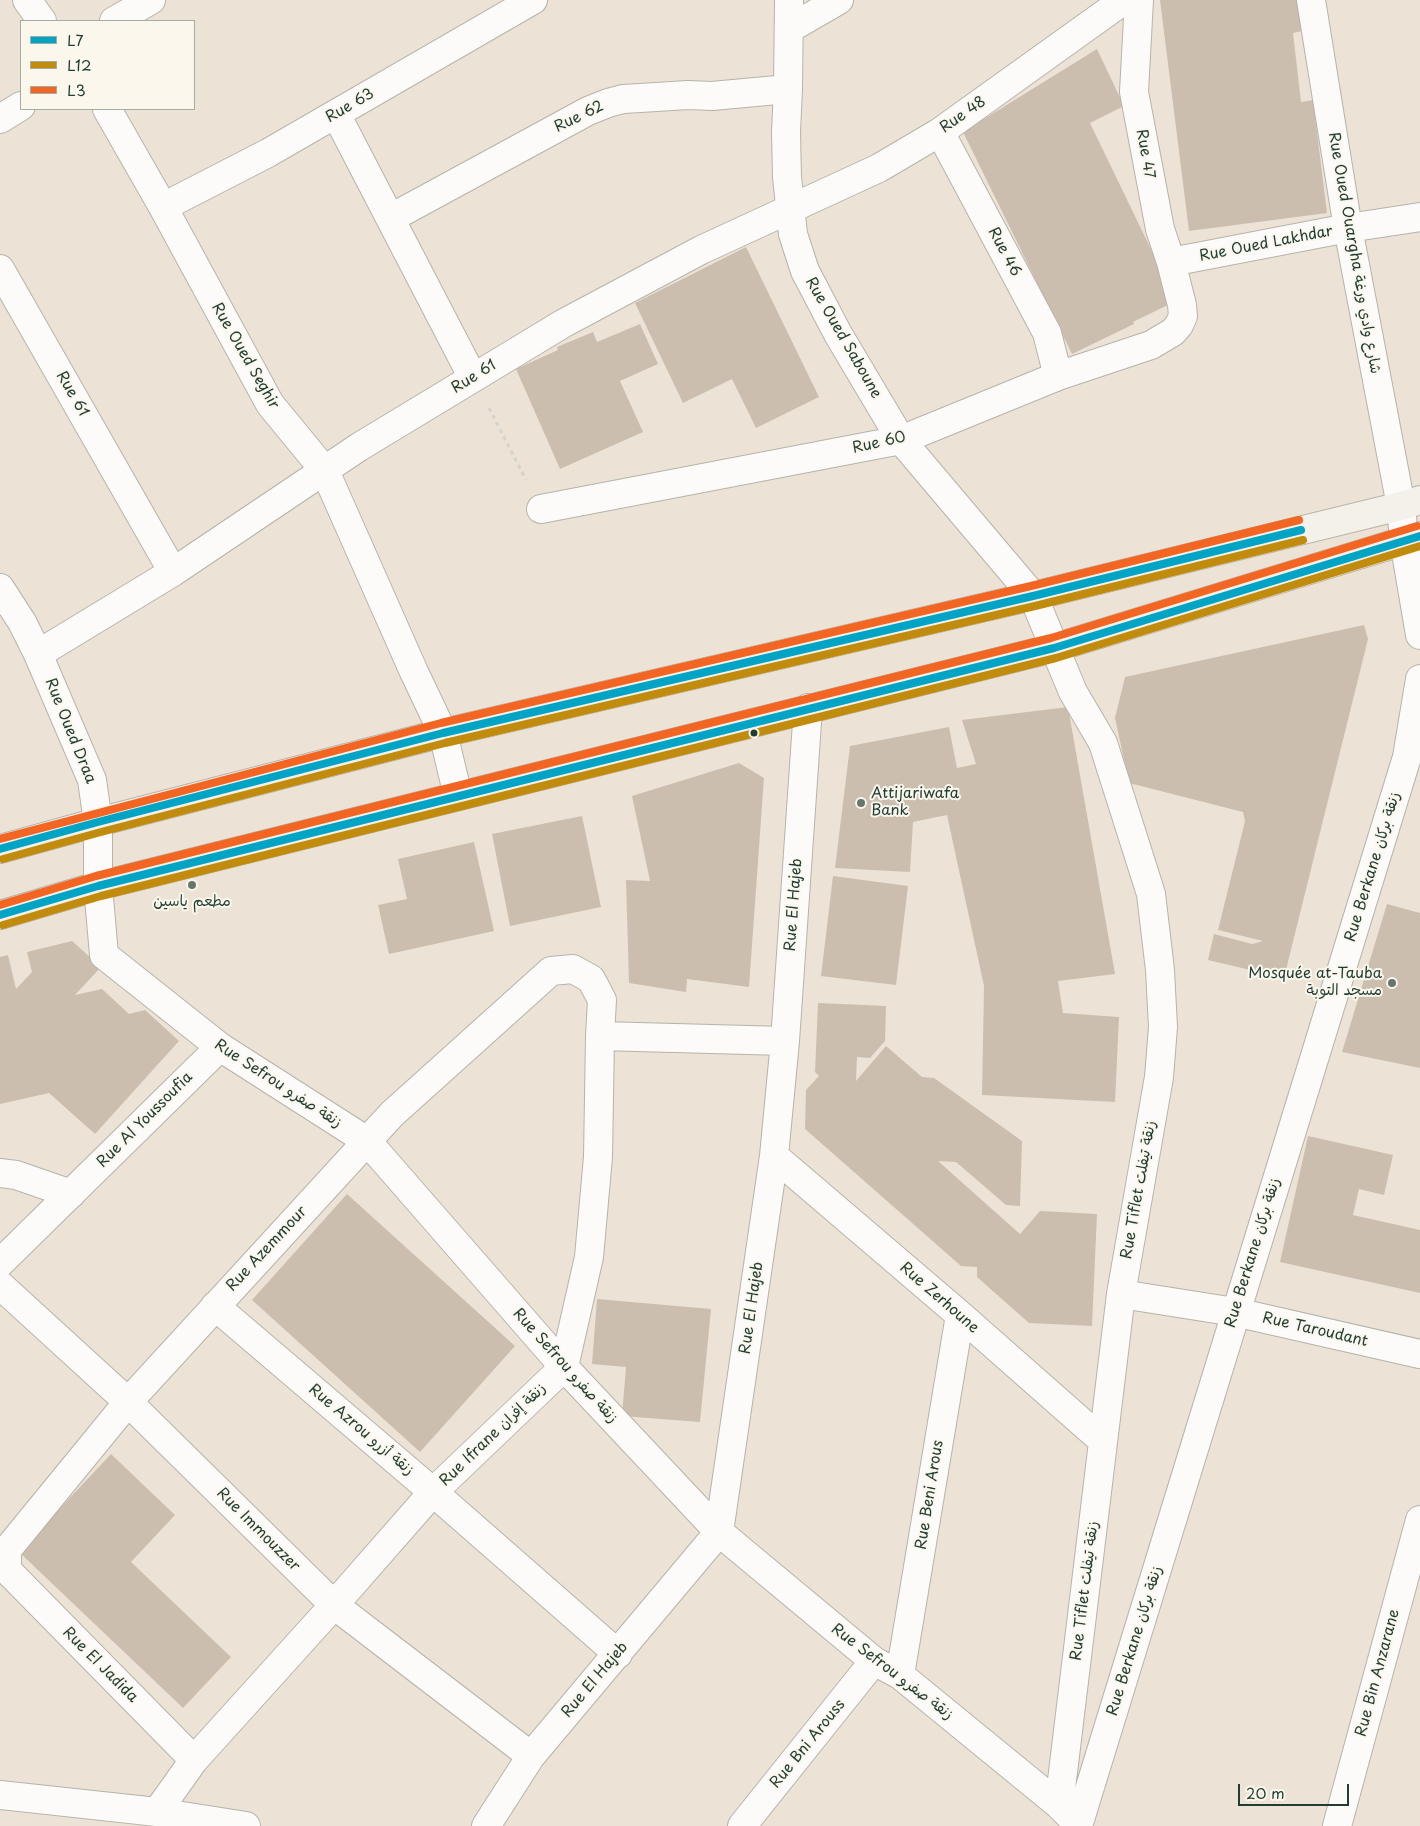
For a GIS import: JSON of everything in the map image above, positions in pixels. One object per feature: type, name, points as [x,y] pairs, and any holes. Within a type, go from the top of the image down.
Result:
[{"type":"main road","points":[[0,849],[443,733],[1032,596],[1410,503]]},
{"type":"main road","points":[[0,915],[98,886],[1054,648],[1412,538]]},
{"type":"street","points":[[26,0],[41,20]]},
{"type":"street","points":[[116,20],[151,0]]},
{"type":"street","name":"Rue Oued Saboune","points":[[789,0],[786,132],[790,208],[793,234],[805,271],[834,328],[901,440],[1032,596]]},
{"type":"street","points":[[789,28],[839,0]]},
{"type":"street","name":"Rue 48","points":[[790,208],[879,168],[940,132],[1124,0]]},
{"type":"street","name":"Rue 47","points":[[1139,0],[1134,92],[1160,229],[1182,305]]},
{"type":"street","name":"Rue Oued Ouargha شارع وادي ورغة","points":[[1311,0],[1348,228],[1410,503]]},
{"type":"street","name":"Rue 63","points":[[164,207],[239,169],[526,2]]},
{"type":"street","name":"Rue 62","points":[[391,218],[588,111],[608,103],[623,99],[688,95],[712,96],[788,89]]},
{"type":"street","points":[[0,119],[20,107]]},
{"type":"street","name":"Rue Oued Seghir","points":[[108,110],[164,207],[270,404],[326,471],[414,672],[443,733],[458,796]]},
{"type":"street","points":[[336,114],[473,378]]},
{"type":"street","name":"Rue 46","points":[[940,132],[1047,333],[1058,376]]},
{"type":"street","name":"Rue 61","points":[[38,654],[173,572],[326,471],[359,447],[548,332],[701,250],[790,208]]},
{"type":"street","name":"Rue Oued Lakhdar","points":[[1171,262],[1348,228],[1420,217]]},
{"type":"street","name":"Rue 61","points":[[0,269],[173,572]]},
{"type":"street","name":"Rue 60","points":[[542,509],[901,440],[1058,376],[1151,345],[1173,332],[1179,325],[1183,316],[1182,305]]},
{"type":"street","points":[[1410,503],[1420,635]]},
{"type":"street","name":"Rue Oued Draa","points":[[0,588],[11,625],[38,654],[92,780],[98,822],[98,886]]},
{"type":"street","name":"Rue Tiflet زنقة تيفلت","points":[[1032,596],[1073,692],[1103,743],[1152,894],[1160,970],[1163,1027],[1159,1076],[1121,1294],[1059,1805]]},
{"type":"street","name":"Rue Berkane زنقة بركان","points":[[1078,1825],[1235,1312],[1413,758],[1420,679]]},
{"type":"street","name":"Rue El Hajeb","points":[[486,1826],[531,1756],[719,1532],[774,1156],[785,1041],[808,708]]},
{"type":"street","name":"Rue Sefrou زنقة صفرو","points":[[98,886],[104,955],[220,1046],[367,1141],[564,1367],[719,1532],[874,1662],[900,1675],[1059,1805],[1078,1825]]},
{"type":"street","name":"Rue Azemmour","points":[[5,1563],[128,1402],[367,1141],[392,1114],[551,970],[573,969],[591,979],[602,1000],[600,1036]]},
{"type":"street","points":[[564,1367],[589,1257],[598,1157],[600,1036],[785,1041]]},
{"type":"street","name":"Rue Al Youssoufia","points":[[0,1263],[220,1046]]},
{"type":"street","name":"Rue Zerhoune","points":[[774,1156],[960,1315],[1103,1441]]},
{"type":"street","points":[[0,1173],[16,1175],[71,1194]]},
{"type":"street","name":"Rue Immouzzer","points":[[0,1285],[128,1402],[334,1605],[531,1756]]},
{"type":"street","name":"Rue Taroudant","points":[[1121,1294],[1235,1312],[1420,1354]]},
{"type":"street","name":"Rue Azrou زنقة أزرو","points":[[216,1306],[618,1654]]},
{"type":"street","name":"Rue Beni Arous","points":[[900,1675],[960,1315]]},
{"type":"street","name":"Rue Ifrane زنقة إفران","points":[[157,1812],[194,1760],[433,1492],[564,1367]]},
{"type":"street","name":"Rue Bin Anzarane","points":[[1337,1826],[1420,1520]]},
{"type":"street","name":"Rue El Jadida","points":[[5,1563],[194,1760]]},
{"type":"street","name":"Rue Bni Arouss","points":[[742,1826],[874,1662]]},
{"type":"street","points":[[0,1795],[157,1812],[246,1826]]},
{"type":"path","points":[[473,378],[542,509]]},
{"type":"building","points":[[1160,0],[1298,0],[1302,31],[1293,33],[1301,102],[1313,100],[1327,213],[1189,231]]},
{"type":"building","points":[[1097,49],[1124,106],[1090,123],[1176,301],[1072,354],[963,132]]},
{"type":"building","points":[[746,247],[819,397],[756,428],[732,379],[683,403],[635,303]]},
{"type":"building","points":[[640,324],[658,364],[620,381],[643,432],[560,469],[516,369],[558,350],[557,347],[593,332],[597,342]]},
{"type":"building","points":[[1364,625],[1368,639],[1284,978],[1208,960],[1214,934],[1252,944],[1263,941],[1218,930],[1245,821],[1243,812],[1129,783],[1115,718],[1125,677]]},
{"type":"building","points":[[1068,707],[1115,974],[1058,981],[1063,1013],[1119,1017],[1115,1102],[982,1095],[984,986],[947,815],[913,822],[910,872],[835,868],[850,746],[949,727],[957,768],[976,764],[962,720]]},
{"type":"building","points":[[739,763],[764,778],[749,987],[687,979],[686,992],[629,983],[626,880],[650,881],[632,796]]},
{"type":"building","points":[[582,816],[601,907],[510,926],[492,834]]},
{"type":"building","points":[[474,842],[494,931],[389,954],[378,905],[407,899],[398,859]]},
{"type":"building","points":[[833,876],[908,886],[896,985],[821,976]]},
{"type":"building","name":"Mosquée at-Tauba مسجد التوبة","points":[[1387,904],[1420,913],[1420,1068],[1342,1052]]},
{"type":"building","points":[[72,941],[101,967],[75,995],[102,989],[129,1014],[145,1010],[179,1041],[95,1134],[49,1093],[0,1104],[0,957],[8,955],[16,989],[32,972],[27,952]]},
{"type":"building","points":[[818,1003],[886,1006],[885,1041],[870,1058],[857,1057],[856,1081],[886,1046],[922,1077],[934,1078],[1022,1141],[1020,1206],[1006,1205],[956,1162],[938,1161],[1020,1234],[1040,1211],[1097,1214],[1092,1326],[1029,1323],[977,1277],[977,1267],[961,1266],[805,1129],[806,1090],[819,1076],[815,1072]]},
{"type":"building","points":[[1308,1136],[1393,1155],[1384,1195],[1359,1189],[1353,1215],[1420,1230],[1420,1293],[1280,1262]]},
{"type":"building","points":[[347,1194],[515,1346],[420,1452],[252,1300]]},
{"type":"building","points":[[597,1299],[711,1309],[700,1422],[622,1416],[626,1367],[592,1364]]},
{"type":"building","points":[[111,1454],[175,1515],[131,1562],[231,1657],[183,1708],[19,1552]]},
{"type":"transit line","name":"L3","points":[[0,839],[441,723],[1031,586],[1299,520]]},
{"type":"transit line","name":"L3","points":[[0,905],[96,876],[1051,638],[1417,526]]},
{"type":"transit line","name":"L7","points":[[0,849],[443,733],[1033,596],[1301,530]]},
{"type":"transit line","name":"L7","points":[[0,915],[98,886],[1054,648],[1420,536]]},
{"type":"transit line","name":"L12","points":[[3,859],[445,743],[1035,606],[1303,540]]},
{"type":"transit line","name":"L12","points":[[3,925],[101,896],[1056,658],[1420,546]]},
{"type":"place","name":"Attijariwafa Bank","points":[[861,803]]},
{"type":"place","name":"مطعم ياسين","points":[[192,885]]},
{"type":"place","name":"Mosquée at-Tauba مسجد التوبة","points":[[1392,983]]}]
